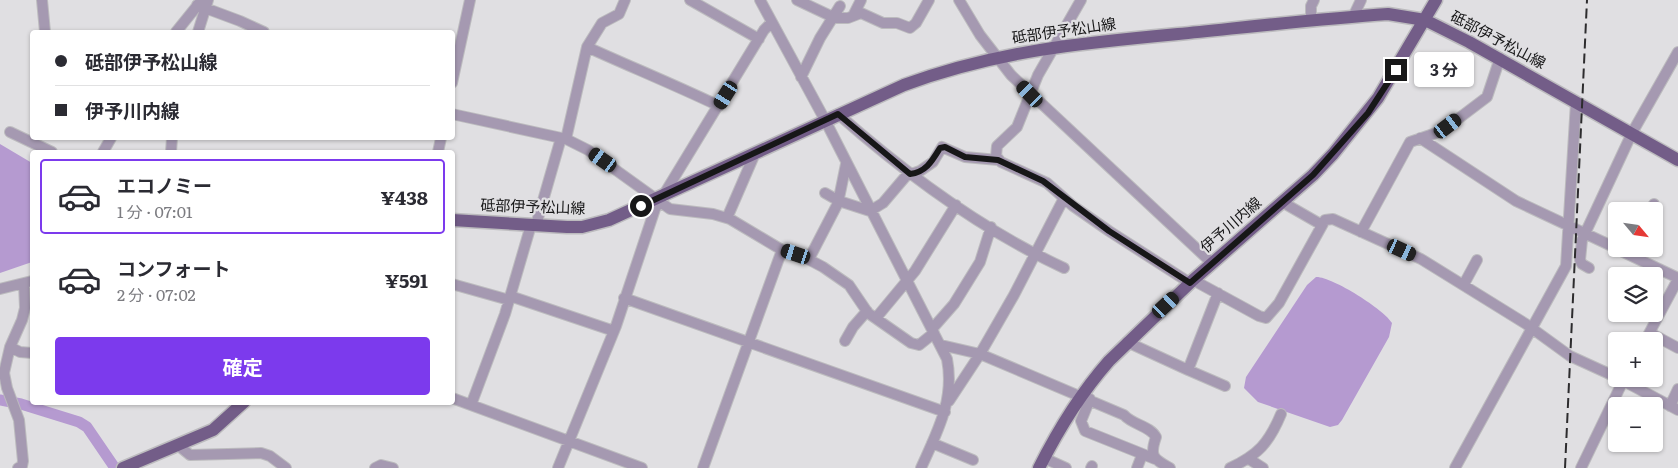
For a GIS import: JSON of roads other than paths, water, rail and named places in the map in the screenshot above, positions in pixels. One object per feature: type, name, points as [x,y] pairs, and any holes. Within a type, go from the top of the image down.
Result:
[{"type":"main road","name":"伊予川内線","points":[[1042,463],[1061,426],[1086,397],[1095,377],[1127,342],[1333,154],[1368,113],[1436,0]]},
{"type":"main road","name":"砥部伊予松山線","points":[[455,220],[566,227],[594,225],[660,199],[838,114],[936,73],[996,57],[1053,46],[1388,14],[1425,20],[1500,58],[1678,160]]},
{"type":"main road","points":[[123,468],[179,446],[213,430],[241,405]]},
{"type":"street","points":[[42,0],[45,30]]},
{"type":"street","points":[[455,69],[470,0]]},
{"type":"street","points":[[471,405],[563,138],[587,47],[602,23],[619,14],[625,0]]},
{"type":"street","points":[[690,0],[759,39]]},
{"type":"street","points":[[799,0],[832,17],[842,19],[861,13],[883,23],[896,23],[910,28],[916,23],[929,0]]},
{"type":"street","points":[[854,14],[861,0]]},
{"type":"street","points":[[958,0],[996,57],[1030,94],[1212,263]]},
{"type":"street","points":[[998,160],[995,150],[1000,142],[1017,127],[1030,94],[1053,46],[1076,12],[1081,0]]},
{"type":"street","points":[[1311,20],[1311,6],[1314,0]]},
{"type":"street","points":[[1353,16],[1361,0]]},
{"type":"street","points":[[764,2],[771,23],[825,120],[870,211],[941,345],[950,380],[949,401]]},
{"type":"street","points":[[178,30],[203,3]]},
{"type":"street","points":[[198,30],[203,3]]},
{"type":"street","points":[[203,3],[260,30]]},
{"type":"street","points":[[801,77],[832,17],[840,6]]},
{"type":"street","points":[[558,468],[614,331],[660,199],[759,39],[771,23]]},
{"type":"street","points":[[587,47],[719,106]]},
{"type":"street","points":[[1588,268],[1580,260],[1581,245],[1586,233],[1632,134],[1678,52]]},
{"type":"street","points":[[1361,232],[1405,148],[1410,142],[1442,131],[1487,97],[1500,58]]},
{"type":"street","points":[[1455,468],[1498,393],[1531,328],[1566,266],[1576,102]]},
{"type":"street","points":[[838,114],[910,174],[991,228],[1034,254],[1064,268]]},
{"type":"street","points":[[455,115],[563,138],[588,150],[676,211],[713,214],[727,218],[782,250],[809,259],[849,285],[867,311],[915,345],[924,342],[954,304],[980,262],[991,228]]},
{"type":"street","points":[[10,132],[48,150]]},
{"type":"street","points":[[1420,138],[1516,200],[1608,244]]},
{"type":"street","points":[[825,193],[838,202],[870,211],[883,203],[895,186],[910,174],[920,171],[929,165],[942,147],[965,157],[998,160],[1047,184],[1109,231],[1192,281],[1266,318],[1270,315],[1325,220],[1333,219],[1421,259],[1464,284],[1570,356],[1608,373]]},
{"type":"street","points":[[727,218],[753,158],[752,154]]},
{"type":"street","points":[[809,259],[838,202],[846,164]]},
{"type":"street","points":[[921,468],[949,401],[980,354],[1014,295],[1064,198]]},
{"type":"street","points":[[1282,202],[1322,226]]},
{"type":"street","points":[[876,318],[915,271],[956,205]]},
{"type":"street","points":[[703,468],[782,250]]},
{"type":"street","points":[[1641,258],[1678,280],[1651,332]]},
{"type":"street","points":[[1464,284],[1477,260]]},
{"type":"street","points":[[0,289],[28,283],[22,320],[10,346],[4,373],[19,420],[23,461],[22,466],[18,468]]},
{"type":"street","points":[[455,285],[509,298],[614,331]]},
{"type":"street","points":[[1188,370],[1218,293]]},
{"type":"street","points":[[624,298],[945,412]]},
{"type":"street","points":[[845,342],[853,327],[867,311]]},
{"type":"street","points":[[1127,342],[1225,386]]},
{"type":"street","points":[[1663,342],[1678,348]]},
{"type":"street","points":[[941,345],[980,354],[1086,397],[1124,415],[1130,422],[1153,432],[1156,437],[1152,454],[1155,459]]},
{"type":"street","points":[[10,346],[20,352],[30,353]]},
{"type":"street","points":[[1581,468],[1617,387]]},
{"type":"street","points":[[1636,387],[1674,408],[1678,389]]},
{"type":"street","points":[[1086,397],[1081,420],[1085,431],[1155,459],[1170,468]]},
{"type":"street","points":[[455,399],[642,468]]},
{"type":"street","points":[[1230,468],[1248,459],[1268,439],[1281,414]]},
{"type":"street","points":[[932,443],[973,460]]},
{"type":"street","points":[[179,446],[190,455],[266,454],[286,468]]},
{"type":"street","points":[[1137,468],[1142,455]]},
{"type":"street","points":[[1248,459],[1263,468]]},
{"type":"street","points":[[1042,463],[1066,468]]},
{"type":"street","points":[[375,468],[381,465],[393,468]]},
{"type":"waterway","points":[[0,400],[21,404],[79,422],[87,427],[115,468]]},
{"type":"railway","points":[[1565,468],[1587,0]]}]
